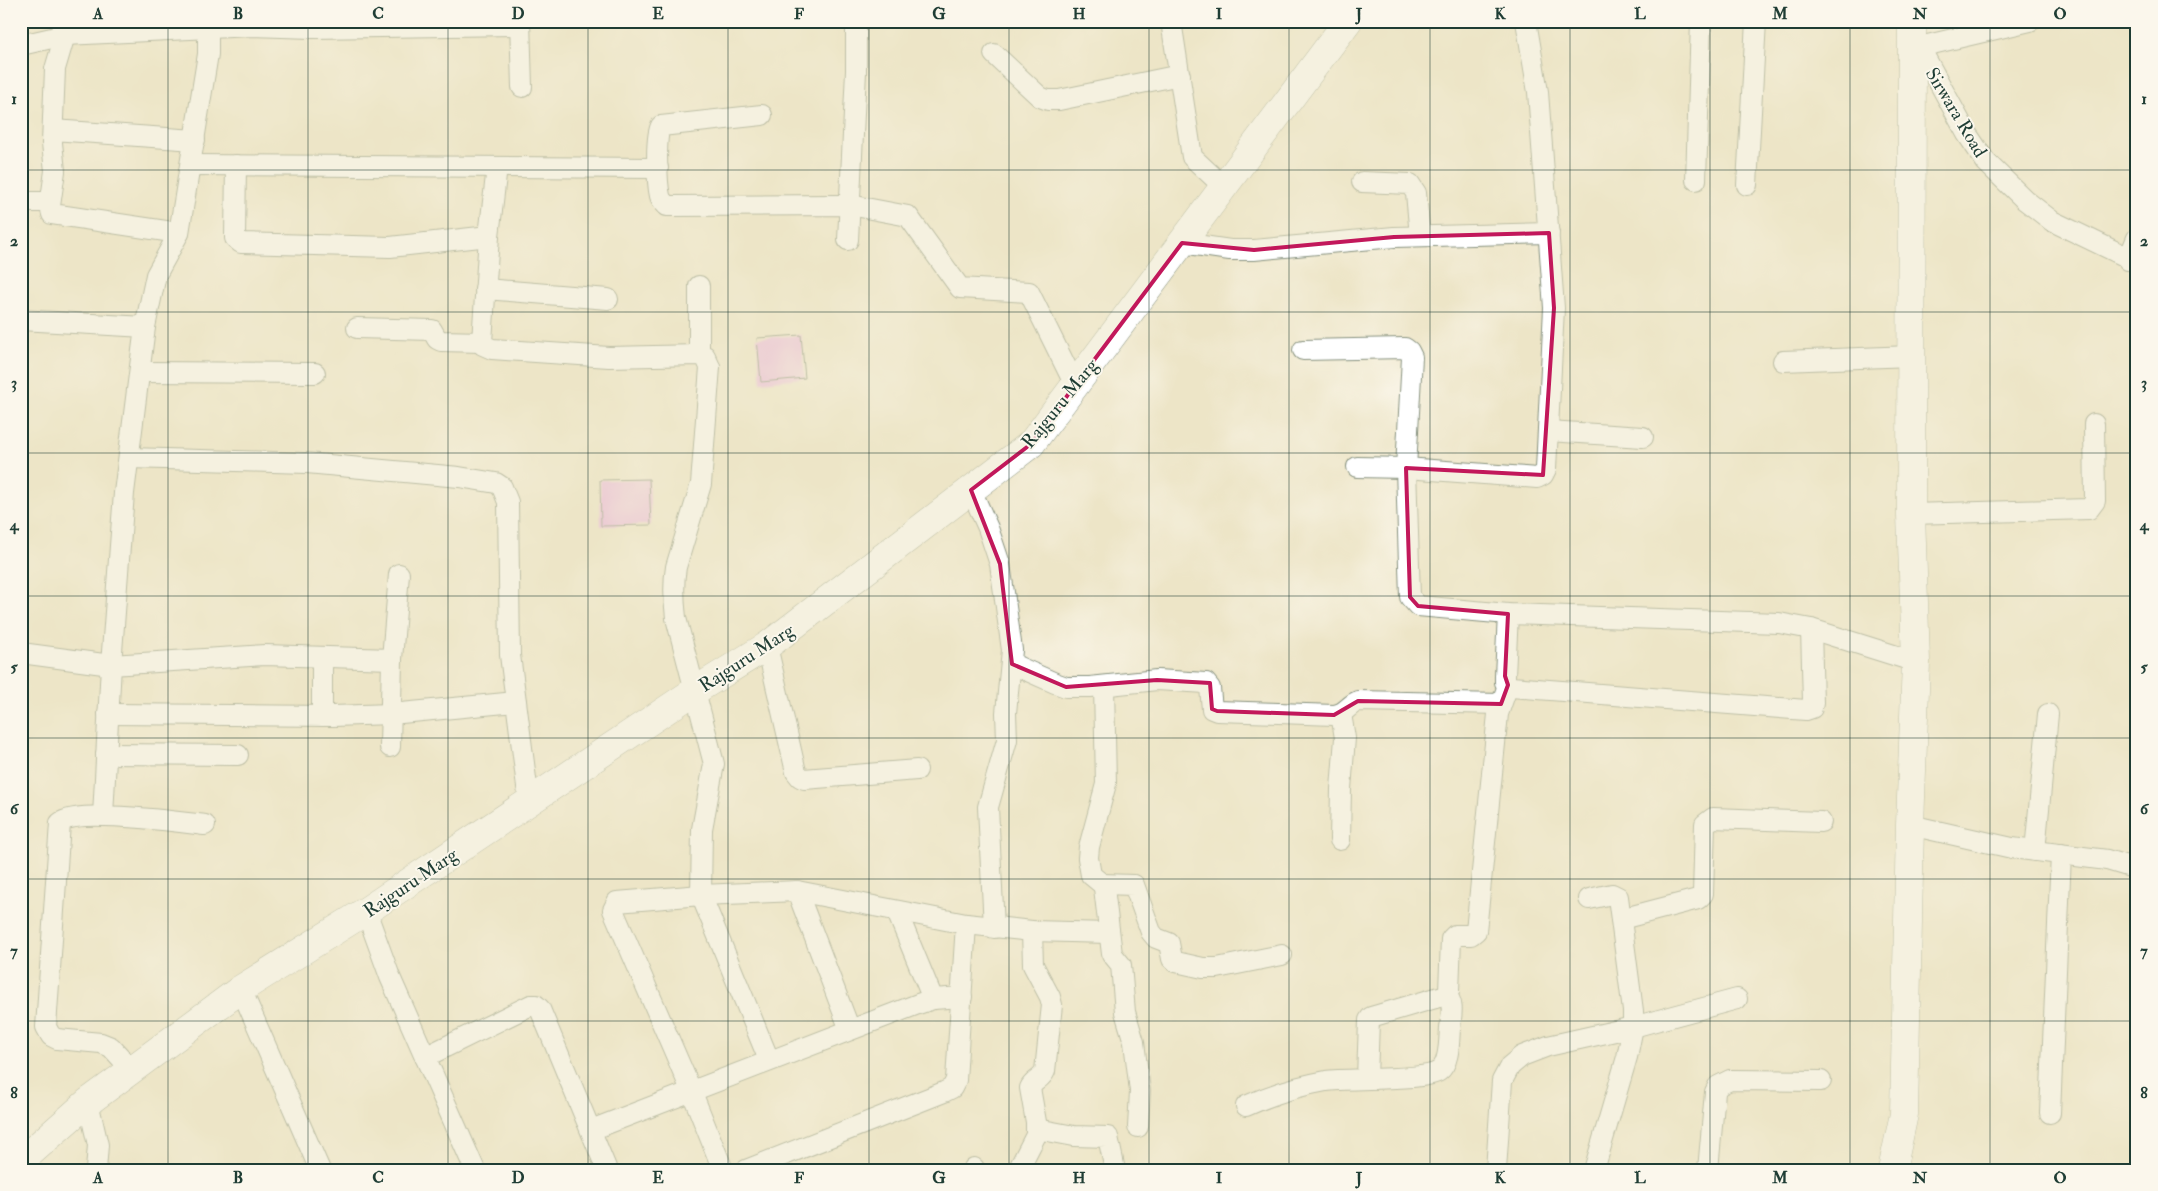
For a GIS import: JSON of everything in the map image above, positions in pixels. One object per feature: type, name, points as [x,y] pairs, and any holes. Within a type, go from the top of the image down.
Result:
[{"type":"street","points":[[848,240],[856,72],[856,21]]},
{"type":"street","points":[[1171,21],[1192,157],[1224,187]]},
{"type":"street","name":"Rajguru Marg","points":[[21,1161],[88,1102],[241,990],[366,911],[696,690],[767,646],[1031,444],[1348,21]]},
{"type":"street","points":[[1357,467],[1406,468],[1537,478],[1543,475],[1546,469],[1554,308],[1538,92],[1526,21]]},
{"type":"street","points":[[1696,180],[1702,21]]},
{"type":"street","points":[[1747,185],[1756,21]]},
{"type":"street","points":[[1892,1170],[1904,1114],[1910,825],[1916,662],[1910,514],[1914,34],[2030,21]]},
{"type":"street","points":[[21,46],[62,28],[520,23],[522,87]]},
{"type":"street","points":[[103,816],[111,664],[128,458],[146,327],[156,275],[179,233],[196,140],[208,54],[208,25]]},
{"type":"street","points":[[62,28],[55,69],[52,143],[55,171],[50,210],[54,216],[179,233]]},
{"type":"street","name":"Sirwara Road","points":[[1914,34],[1967,134],[1986,162],[2025,200],[2052,221],[2133,261]]},
{"type":"street","points":[[994,54],[1040,97],[1048,100],[1059,100],[1180,74]]},
{"type":"street","points":[[762,115],[661,126],[658,134],[660,197],[667,206],[850,205],[908,216],[960,288],[1029,292],[1075,385]]},
{"type":"street","points":[[53,130],[196,140]]},
{"type":"street","points":[[191,165],[658,168]]},
{"type":"street","points":[[236,165],[235,238],[241,243],[390,247],[489,236]]},
{"type":"street","points":[[497,167],[489,236],[483,345],[492,349],[609,357],[699,355],[705,356],[710,366],[703,471],[701,484],[676,567],[674,585],[676,618],[714,764],[702,829],[701,895],[769,1060]]},
{"type":"street","points":[[1362,182],[1410,184],[1416,193],[1420,236]]},
{"type":"street","points":[[21,202],[50,202]]},
{"type":"street","points":[[1182,242],[1230,250],[1254,250],[1420,236],[1549,233]]},
{"type":"street","points":[[2133,261],[2137,238]]},
{"type":"street","points":[[699,286],[699,355]]},
{"type":"street","points":[[485,289],[608,298]]},
{"type":"street","points":[[21,320],[146,327]]},
{"type":"street","points":[[357,328],[432,330],[437,339],[441,341],[482,342]]},
{"type":"street","points":[[1304,350],[1405,348],[1412,357],[1406,468],[1410,597],[1412,602],[1418,606],[1508,614],[1779,624],[1811,629],[1916,662]]},
{"type":"street","points":[[1783,361],[1911,356]]},
{"type":"street","points":[[140,372],[315,373]]},
{"type":"street","points":[[1910,514],[2089,509],[2095,501],[2094,424]]},
{"type":"street","points":[[1548,431],[1643,437]]},
{"type":"street","points":[[128,458],[307,463],[459,477],[496,483],[502,487],[508,502],[509,638],[529,802]]},
{"type":"street","points":[[971,490],[988,528],[1000,564],[1012,650],[1006,713],[1007,740],[988,807],[994,928]]},
{"type":"street","points":[[390,747],[392,659],[399,574]]},
{"type":"street","points":[[1508,614],[1505,676],[1505,682],[1508,685],[1521,689],[1806,710],[1812,708],[1813,703],[1811,629]]},
{"type":"street","points":[[767,646],[796,772],[800,777],[917,770]]},
{"type":"street","points":[[21,653],[111,664],[264,655],[392,659]]},
{"type":"street","points":[[322,657],[322,716]]},
{"type":"street","points":[[1012,664],[1066,687],[1104,686],[1157,680],[1206,683],[1210,688],[1211,706],[1214,711],[1341,714],[1358,701],[1501,704]]},
{"type":"street","points":[[1367,1079],[1369,1020],[1371,1017],[1446,995],[1449,991],[1451,939],[1455,934],[1471,935],[1476,931],[1498,714],[1508,685]]},
{"type":"street","points":[[1104,686],[1106,784],[1089,847],[1088,858],[1091,875],[1102,884],[1134,885],[1151,932],[1156,938],[1168,943],[1172,959],[1176,962],[1203,968],[1217,968],[1282,955]]},
{"type":"street","points":[[108,714],[322,716],[391,714],[516,702]]},
{"type":"street","points":[[1340,840],[1345,738],[1341,714]]},
{"type":"street","points":[[2035,851],[2048,714]]},
{"type":"street","points":[[106,754],[238,755]]},
{"type":"street","points":[[132,1070],[111,1047],[101,1043],[57,1039],[51,1036],[46,1027],[60,823],[72,818],[103,816],[205,824]]},
{"type":"street","points":[[1621,918],[1698,898],[1702,894],[1705,824],[1708,820],[1713,818],[1822,822]]},
{"type":"street","points":[[1910,825],[2012,848],[2107,860],[2137,869]]},
{"type":"street","points":[[2050,1113],[2061,854]]},
{"type":"street","points":[[1102,884],[1112,954],[1121,964],[1125,1012],[1134,1042],[1140,1090],[1138,1127]]},
{"type":"street","points":[[723,1170],[692,1090],[612,910],[617,902],[701,895],[797,892],[896,912],[994,928],[1109,933]]},
{"type":"street","points":[[797,892],[850,1030]]},
{"type":"street","points":[[1589,899],[1616,895],[1618,897],[1633,1011],[1633,1027],[1627,1057],[1594,1170]]},
{"type":"street","points":[[366,911],[390,977],[475,1170]]},
{"type":"street","points":[[896,912],[933,999]]},
{"type":"street","points":[[746,1170],[952,1088],[956,1080],[966,924]]},
{"type":"street","points":[[1018,1170],[1034,1140],[1037,1129],[1030,1088],[1043,1076],[1045,1071],[1052,1006],[1050,997],[1033,965],[1032,931]]},
{"type":"street","points":[[241,990],[320,1170]]},
{"type":"street","points":[[1246,1106],[1294,1088],[1326,1081],[1434,1073],[1442,1067],[1448,1050],[1452,1008],[1450,998],[1446,995]]},
{"type":"street","points":[[590,1130],[769,1060],[933,999],[962,996]]},
{"type":"street","points":[[1496,1170],[1502,1081],[1510,1066],[1522,1056],[1548,1046],[1633,1027],[1737,999]]},
{"type":"street","points":[[425,1057],[531,1005],[536,1005],[540,1008],[607,1170]]},
{"type":"street","points":[[1708,1170],[1715,1092],[1718,1086],[1730,1080],[1821,1081]]},
{"type":"street","points":[[88,1102],[98,1145],[96,1170]]},
{"type":"street","points":[[1037,1129],[1074,1136],[1108,1137],[1115,1170]]},
{"type":"highlighted area","points":[[1549,233],[1554,308],[1543,475],[1406,468],[1410,597],[1418,606],[1508,614],[1505,676],[1508,685],[1501,704],[1358,701],[1334,715],[1217,711],[1212,709],[1210,683],[1157,680],[1066,687],[1012,664],[1000,564],[971,490],[1031,444],[1182,243],[1254,250],[1394,237]]},
{"type":"building","points":[[801,335],[805,378],[761,382],[757,338]]},
{"type":"building","points":[[649,479],[651,525],[601,526],[600,480]]}]
